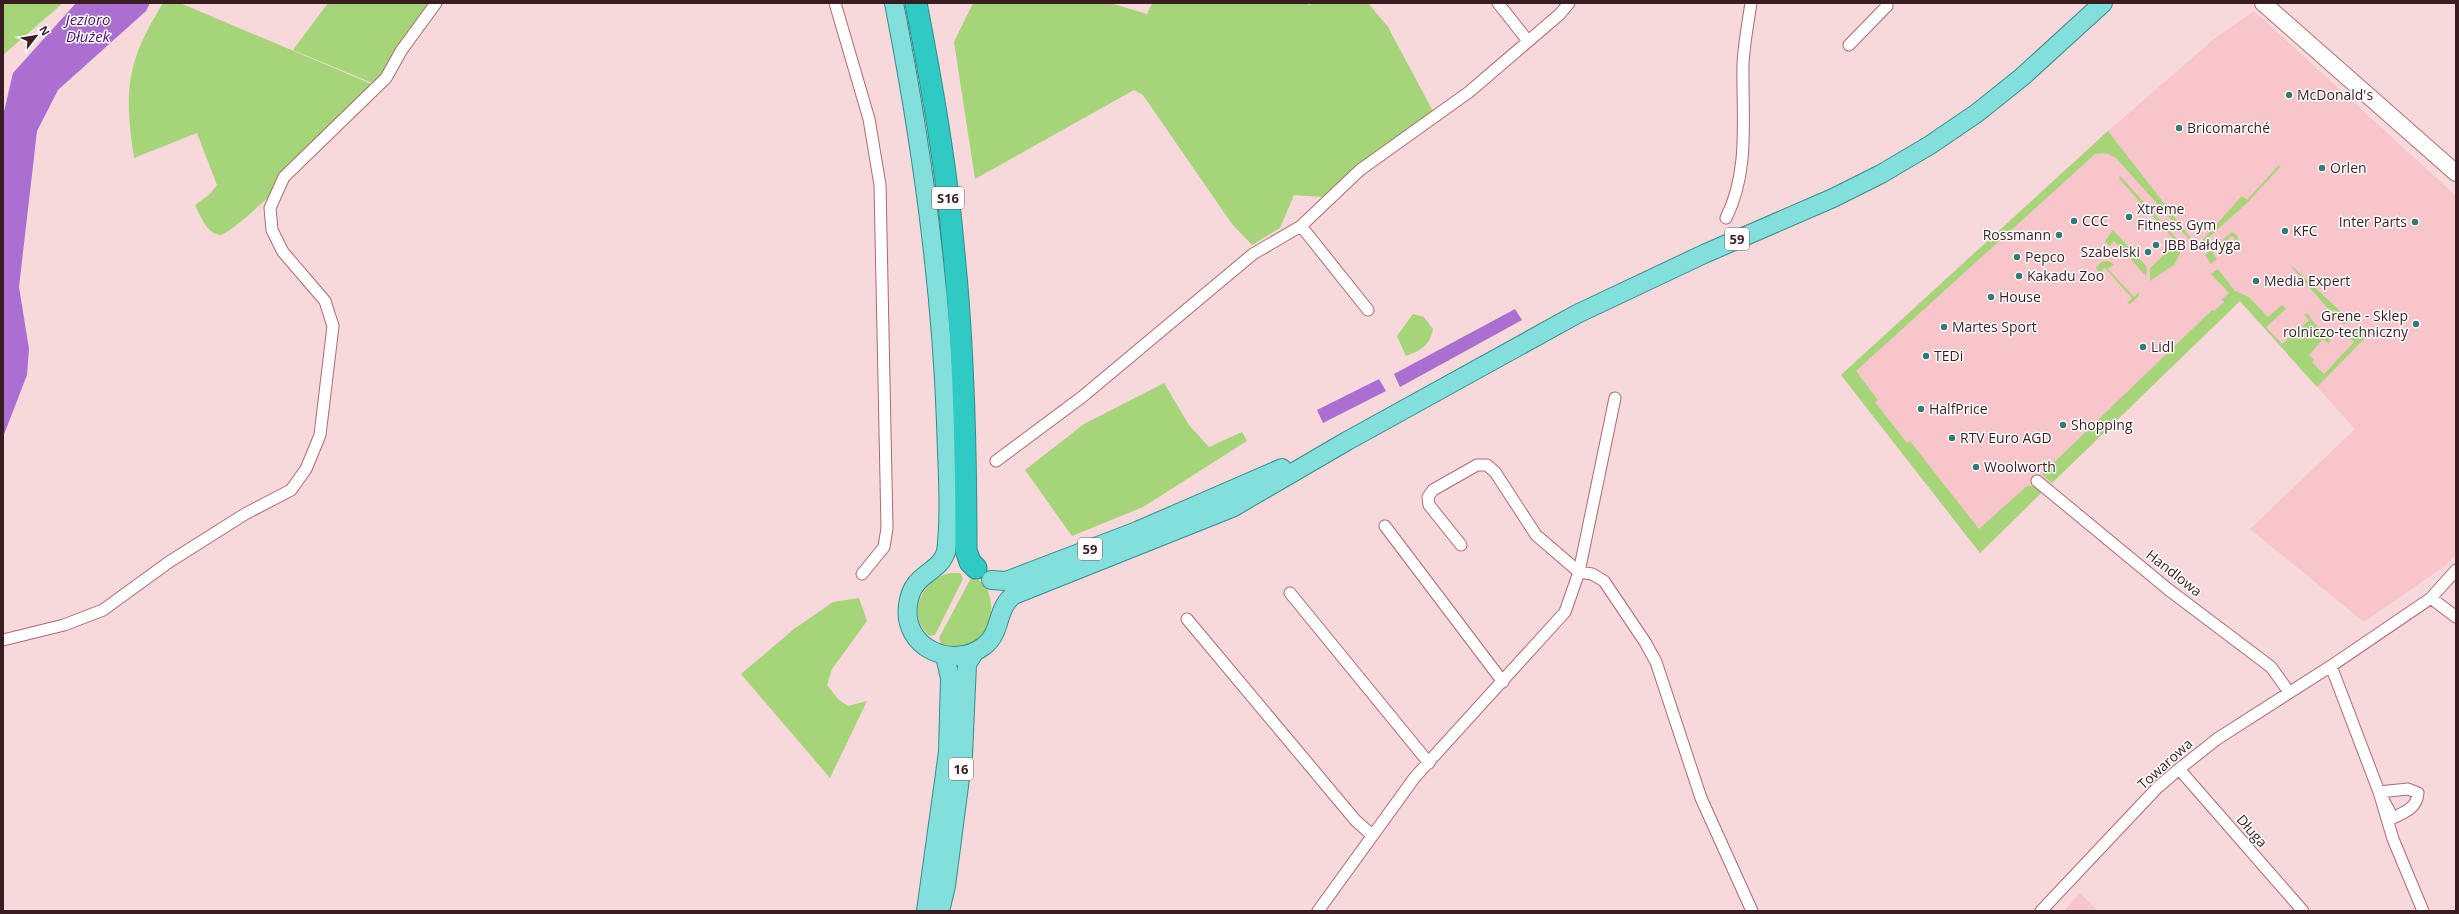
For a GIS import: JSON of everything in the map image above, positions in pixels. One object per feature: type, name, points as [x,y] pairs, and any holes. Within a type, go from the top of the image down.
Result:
[{"type":"highway","name":"S16","points":[[916,3],[944,164],[954,253],[964,395],[966,550],[970,562],[983,574]]},
{"type":"main road","name":"S16","points":[[894,3],[922,166],[941,326],[946,434],[946,546],[944,557],[936,567]]},
{"type":"main road","name":"59","points":[[1002,610],[1004,604],[1014,595],[1232,508],[1347,440],[1577,314],[1704,254],[1833,198],[1881,174],[1930,145],[1977,113],[2022,77],[2103,3]]},
{"type":"main road","name":"59","points":[[983,574],[1006,581],[1101,545],[1347,440]]},
{"type":"main road","name":"16","points":[[960,563],[983,574],[999,594],[1002,610],[1000,623],[994,635],[986,645],[974,653],[955,657],[945,656],[930,650],[920,642],[908,619],[908,607],[913,589],[925,574],[936,567],[960,563]]},
{"type":"main road","name":"16","points":[[940,911],[946,886],[963,755],[967,664],[974,653]]},
{"type":"main road","name":"16","points":[[926,911],[948,752],[950,678],[945,656]]},
{"type":"street","points":[[3,640],[64,625],[103,610],[169,562],[246,514],[291,490],[306,469],[320,435],[333,326],[325,301],[283,252],[272,230],[270,208],[284,177],[386,78],[401,51],[436,3]]},
{"type":"street","points":[[835,3],[869,119],[878,162],[880,192],[888,528],[884,548],[862,574]]},
{"type":"street","points":[[1498,3],[1528,41]]},
{"type":"street","points":[[996,461],[1082,397],[1253,254],[1301,226],[1360,170],[1469,92],[1560,14],[1569,3]]},
{"type":"street","points":[[1726,218],[1737,193],[1742,166],[1743,62],[1751,3]]},
{"type":"street","points":[[1849,45],[1887,6],[1886,3]]},
{"type":"street","points":[[2263,3],[2456,173]]},
{"type":"street","points":[[1301,226],[1368,310]]},
{"type":"street","points":[[1318,911],[1415,777],[1503,682],[1565,612],[1580,572],[1615,398]]},
{"type":"street","points":[[1461,546],[1428,504],[1428,497],[1433,490],[1477,465],[1487,465],[1495,472],[1536,535],[1580,572],[1592,574],[1604,581],[1623,607],[1656,662],[1701,798],[1752,911]]},
{"type":"street","name":"Handlowa","points":[[2037,481],[2169,590],[2235,638],[2271,667],[2289,692]]},
{"type":"street","points":[[1385,526],[1503,682]]},
{"type":"street","name":"Towarowa","points":[[2041,911],[2178,769],[2217,739],[2331,666],[2431,598],[2456,570]]},
{"type":"street","points":[[1290,593],[1429,763]]},
{"type":"street","points":[[2431,598],[2456,617]]},
{"type":"street","points":[[1187,619],[1356,821],[1372,835]]},
{"type":"street","points":[[2331,666],[2379,792],[2392,839],[2423,911]]},
{"type":"street","name":"Długa","points":[[2178,769],[2303,911]]},
{"type":"shaded area","points":[[2254,11],[2456,196],[2456,554],[2446,565],[2364,622],[2250,529],[2355,429],[2240,301],[1980,553],[1841,375],[2108,131],[2214,39]]},
{"type":"shaded area","points":[[2080,893],[2098,911],[2064,911]]},
{"type":"green space","points":[[3,3],[63,3],[3,55]]},
{"type":"green space","points":[[163,3],[180,3],[381,88],[272,194],[230,230],[220,235],[215,234],[208,228],[195,205],[210,194],[217,185],[197,133],[134,158],[129,114],[131,78],[141,43]]},
{"type":"green space","points":[[328,3],[444,3],[382,87],[293,50]]},
{"type":"green space","points":[[973,3],[1110,3],[1147,14],[1152,3],[1307,3],[1308,5],[1316,3],[1368,3],[1388,27],[1435,115],[1322,197],[1294,195],[1280,228],[1252,245],[1232,224],[1143,95],[1134,90],[975,179],[954,42]]},
{"type":"green space","points":[[2108,131],[2197,246],[2242,196],[2247,200],[2279,165],[2280,167],[2247,203],[2197,248],[2116,158],[2106,153],[2095,154],[1856,371],[1878,400],[1875,402],[1907,443],[1910,441],[1979,529],[2027,486],[2034,486],[2042,492],[1980,553],[1841,375]]},
{"type":"green space","points":[[2120,176],[2162,222],[2159,224],[2119,178]]},
{"type":"green space","points":[[2165,225],[2177,240],[2180,253],[2175,264],[2150,281],[2150,268],[2177,243],[2163,227]]},
{"type":"green space","points":[[2113,230],[2147,267],[2146,276],[2114,241],[2109,246],[2105,241]]},
{"type":"green space","points":[[2232,232],[2237,235],[2238,240],[2237,241],[2232,236],[2213,253],[2217,259],[2211,264],[2205,255]]},
{"type":"green space","points":[[2103,261],[2108,261],[2114,264],[2108,269],[2134,297],[2139,292],[2139,296],[2130,304],[2127,303],[2132,298],[2105,268],[2099,273],[2096,267]]},
{"type":"green space","points":[[2289,264],[2351,321],[2344,324],[2339,321]]},
{"type":"green space","points":[[2218,269],[2235,291],[2249,297],[2268,317],[2282,305],[2286,309],[2266,327],[2282,344],[2309,320],[2304,314],[2309,314],[2310,318],[2330,340],[2329,344],[2323,339],[2309,355],[2314,360],[2312,362],[2324,374],[2354,342],[2349,337],[2358,328],[2367,336],[2317,387],[2240,301],[2052,483],[2042,474],[2212,310],[2214,311],[2224,302],[2222,299],[2229,293],[2211,274]]},
{"type":"green space","points":[[1413,314],[1424,317],[1433,329],[1432,335],[1424,347],[1406,356],[1397,336]]},
{"type":"green space","points":[[1164,383],[1189,425],[1209,447],[1242,432],[1247,441],[1143,507],[1072,536],[1025,470],[1084,424]]},
{"type":"green space","points":[[950,573],[960,573],[963,579],[935,635],[930,636],[922,628],[918,619],[920,599],[925,590],[932,583],[940,577]]},
{"type":"green space","points":[[971,578],[981,582],[988,591],[991,604],[990,618],[985,631],[975,641],[961,646],[941,644],[939,638]]},
{"type":"green space","points":[[859,598],[867,621],[832,669],[827,685],[839,700],[848,706],[867,701],[830,778],[741,674],[794,629],[833,602]]},
{"type":"water","name":"Jezioro Dłużek","points":[[76,3],[150,3],[146,11],[58,90],[37,131],[19,287],[29,349],[27,375],[3,437],[3,116],[13,73]]},
{"type":"water","points":[[1515,309],[1522,320],[1400,387],[1394,374]]},
{"type":"water","points":[[1379,379],[1386,391],[1323,423],[1317,410]]},
{"type":"place","name":"McDonald's","points":[[2289,95]]},
{"type":"place","name":"Bricomarché","points":[[2179,128]]},
{"type":"place","name":"Orlen","points":[[2322,168]]},
{"type":"place","name":"Xtreme Fitness Gym","points":[[2129,217]]},
{"type":"place","name":"CCC","points":[[2074,221]]},
{"type":"place","name":"Inter Parts","points":[[2415,222]]},
{"type":"place","name":"KFC","points":[[2285,231]]},
{"type":"place","name":"Rossmann","points":[[2059,235]]},
{"type":"place","name":"JBB Bałdyga","points":[[2156,245]]},
{"type":"place","name":"Szabelski","points":[[2148,252]]},
{"type":"place","name":"Pepco","points":[[2017,257]]},
{"type":"place","name":"Kakadu Zoo","points":[[2019,276]]},
{"type":"place","name":"Media Expert","points":[[2256,281]]},
{"type":"place","name":"House","points":[[1991,297]]},
{"type":"place","name":"Grene - Sklep rolniczo-techniczny","points":[[2416,324]]},
{"type":"place","name":"Martes Sport","points":[[1944,327]]},
{"type":"place","name":"Lidl","points":[[2143,347]]},
{"type":"place","name":"TEDi","points":[[1926,356]]},
{"type":"place","name":"HalfPrice","points":[[1921,409]]},
{"type":"place","name":"Shopping","points":[[2063,425]]},
{"type":"place","name":"RTV Euro AGD","points":[[1952,438]]},
{"type":"place","name":"Woolworth","points":[[1976,467]]}]
